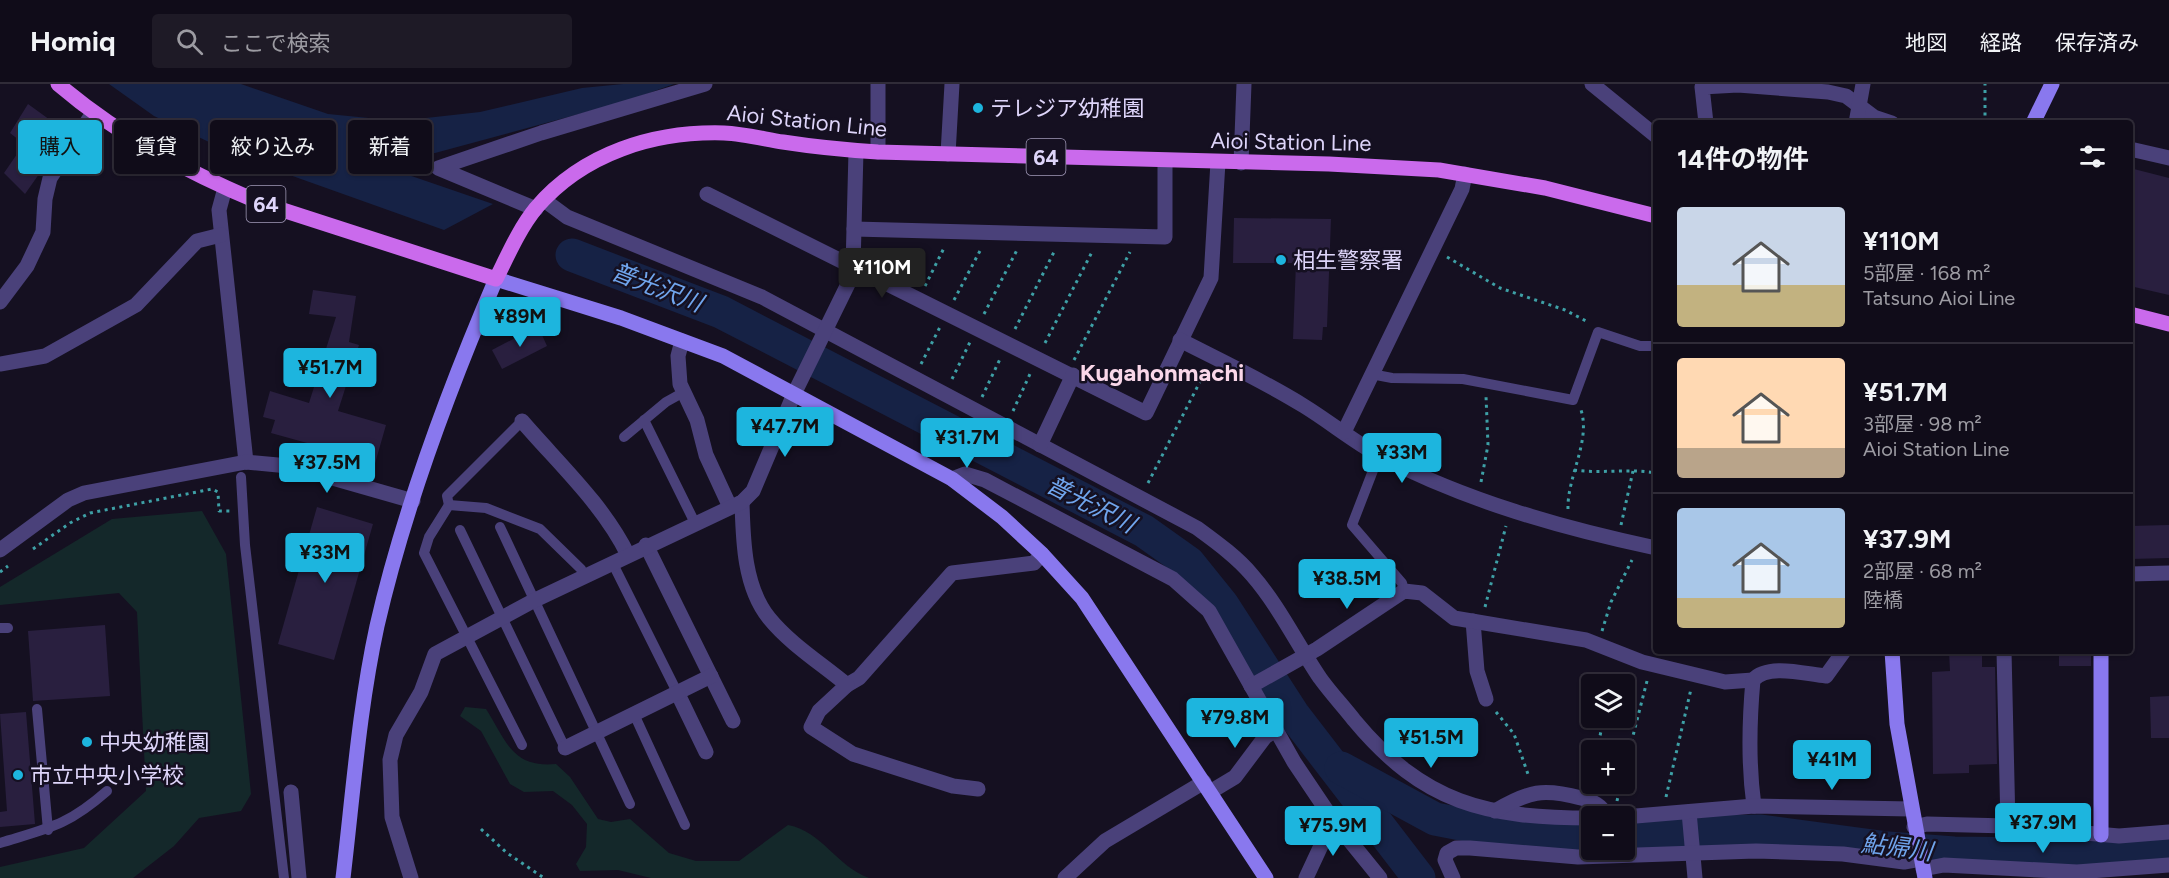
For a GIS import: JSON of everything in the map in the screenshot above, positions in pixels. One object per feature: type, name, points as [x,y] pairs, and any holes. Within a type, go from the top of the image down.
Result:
[{"type":"main road","name":"64","points":[[58,84],[93,113],[141,145],[225,188],[261,203],[496,279]]},
{"type":"main road","name":"Aioi Station Line","points":[[496,279],[510,249],[540,204],[585,166],[620,148],[680,135],[727,134],[878,152],[1393,167],[1465,174],[1545,188],[1653,215]]},
{"type":"main road","points":[[2133,315],[2169,324]]},
{"type":"street","points":[[705,84],[541,133],[438,168],[540,204],[727,281],[1197,528],[1251,573],[1300,657],[1368,736],[1399,767],[1438,792],[1467,805],[1527,816],[1581,818]]},
{"type":"street","points":[[878,84],[878,152]]},
{"type":"street","points":[[948,154],[951,84]]},
{"type":"street","points":[[1242,163],[1244,84]]},
{"type":"street","points":[[1592,84],[1653,134]]},
{"type":"street","points":[[1858,120],[1863,84]]},
{"type":"street","points":[[2034,120],[2052,84]]},
{"type":"street","points":[[1706,120],[1701,86],[1738,85],[1828,92],[1846,96],[1874,117],[1883,120]]},
{"type":"street","points":[[0,302],[27,266],[43,232],[45,199],[50,178],[93,113]]},
{"type":"street","points":[[2133,150],[2169,158]]},
{"type":"street","points":[[411,878],[392,817],[390,760],[396,735],[421,692],[435,654],[466,635],[533,601],[646,545],[736,504],[753,491],[796,388],[850,280],[853,267],[856,151]]},
{"type":"street","points":[[854,229],[1165,237],[1165,161]]},
{"type":"street","points":[[707,194],[1038,357],[1146,413],[1211,278],[1218,162]]},
{"type":"street","points":[[1344,432],[1462,189],[1465,174]]},
{"type":"street","points":[[225,188],[219,210],[243,470]]},
{"type":"street","points":[[0,364],[45,356],[136,305],[197,241],[222,235]]},
{"type":"street","points":[[343,878],[363,705],[392,563],[496,279],[682,341],[796,388],[952,479],[1002,517],[1042,554],[1082,598],[1266,878]]},
{"type":"street","points":[[1180,340],[1304,406],[1378,455],[1510,510],[1574,529],[1653,547]]},
{"type":"street","points":[[682,341],[678,372],[697,420],[706,455],[736,504],[742,539],[758,600],[769,618],[783,633],[848,685]]},
{"type":"street","points":[[1040,445],[1070,373]]},
{"type":"street","points":[[522,421],[594,503],[619,537],[627,555]]},
{"type":"street","points":[[0,550],[68,500],[84,493],[278,465],[315,473],[413,501]]},
{"type":"street","points":[[952,479],[965,474],[985,480],[1173,579],[1209,611],[1254,684],[1275,729],[1333,820],[1380,878]]},
{"type":"street","points":[[646,545],[733,721]]},
{"type":"street","points":[[978,789],[953,786],[853,754],[812,727],[819,711],[859,678],[952,573],[1034,563],[1042,554]]},
{"type":"street","points":[[2133,574],[2169,573]]},
{"type":"street","points":[[1254,684],[1404,591],[1422,593],[1454,618],[1586,640],[1651,665],[1725,682],[1753,680]]},
{"type":"street","points":[[1477,621],[1477,671],[1486,699]]},
{"type":"street","points":[[1754,806],[1748,736],[1753,680],[1758,674],[1769,671],[1826,675],[1842,654]]},
{"type":"street","points":[[1892,654],[1897,724],[1922,865]]},
{"type":"street","points":[[2004,654],[2008,826]]},
{"type":"street","points":[[2101,654],[2101,835]]},
{"type":"street","points":[[565,748],[711,676]]},
{"type":"street","points":[[677,692],[706,752]]},
{"type":"street","points":[[1065,878],[1105,841],[1207,787],[1235,777],[1265,737],[1275,729]]},
{"type":"street","points":[[1495,811],[1517,798],[1538,792],[1554,791],[1592,801],[1600,806]]},
{"type":"street","points":[[291,792],[299,878]]},
{"type":"street","points":[[1635,814],[1689,816],[1754,806],[1911,809]]},
{"type":"street","points":[[1689,816],[1695,878]]},
{"type":"street","points":[[1306,878],[1333,820]]},
{"type":"street","points":[[1915,832],[1927,824],[2008,826],[2101,835],[2169,832]]},
{"type":"street","points":[[1453,878],[1445,860],[1447,852],[1456,848],[1578,857],[1692,849],[1807,852],[1922,865],[2077,872],[2169,865]]},
{"type":"lane","points":[[1371,374],[1392,378],[1485,382],[1573,400],[1598,332],[1640,346],[1653,345]]},
{"type":"lane","points":[[624,437],[684,392]]},
{"type":"lane","points":[[644,420],[695,523]]},
{"type":"lane","points":[[522,421],[447,496],[449,505],[429,537],[424,553],[522,745]]},
{"type":"lane","points":[[1378,455],[1352,525],[1402,584],[1404,591]]},
{"type":"lane","points":[[243,470],[245,545],[284,878]]},
{"type":"lane","points":[[449,505],[486,508],[540,529],[581,569],[584,576]]},
{"type":"lane","points":[[500,527],[630,804]]},
{"type":"lane","points":[[460,530],[565,748]]},
{"type":"lane","points":[[612,562],[677,692]]},
{"type":"lane","points":[[37,709],[48,830]]},
{"type":"lane","points":[[634,714],[685,825]]},
{"type":"lane","points":[[0,843],[48,830],[80,815],[107,791]]},
{"type":"path","points":[[1986,84],[1986,120]]},
{"type":"path","points":[[890,285],[916,230]]},
{"type":"path","points":[[919,299],[953,231]]},
{"type":"path","points":[[975,411],[1062,234]]},
{"type":"path","points":[[1006,427],[1038,357],[1100,236]]},
{"type":"path","points":[[1070,373],[1138,237]]},
{"type":"path","points":[[1433,249],[1500,288],[1565,310],[1594,326],[1598,332]]},
{"type":"path","points":[[1140,498],[1213,357]]},
{"type":"path","points":[[1477,497],[1488,445],[1485,382]]},
{"type":"path","points":[[1573,400],[1580,406],[1583,416],[1583,432],[1568,492],[1569,523],[1574,529]]},
{"type":"path","points":[[1574,470],[1593,473],[1633,471],[1653,473]]},
{"type":"path","points":[[1618,540],[1633,471]]},
{"type":"path","points":[[26,553],[70,523],[90,513],[212,489],[218,492],[219,511],[230,510]]},
{"type":"path","points":[[1477,621],[1510,510]]},
{"type":"path","points":[[1597,644],[1611,602],[1639,544]]},
{"type":"path","points":[[0,572],[9,566]]},
{"type":"path","points":[[1632,740],[1651,665]]},
{"type":"path","points":[[1665,801],[1694,675]]},
{"type":"path","points":[[1486,699],[1514,734],[1525,771],[1538,792]]},
{"type":"path","points":[[481,829],[507,853],[544,878]]},
{"type":"green space","points":[[202,511],[226,554],[251,794],[241,811],[199,818],[174,846],[133,878],[0,878],[0,867],[84,848],[146,791],[137,612],[119,593],[0,605],[0,587],[112,519]]},
{"type":"green space","points":[[465,707],[486,709],[506,742],[520,757],[529,762],[556,764],[570,777],[598,819],[611,822],[630,819],[669,853],[696,861],[739,861],[788,825],[811,835],[847,866],[869,878],[651,878],[618,870],[580,871],[576,864],[586,847],[587,824],[572,805],[553,791],[524,792],[510,784],[481,731],[460,716]]},
{"type":"water","points":[[109,84],[241,84],[328,114],[389,120],[348,120],[348,174],[406,174],[493,204],[444,230],[287,174],[336,174],[336,120],[210,120],[210,142],[198,137],[198,120],[162,120]]},
{"type":"water","points":[[623,84],[674,84],[627,101],[432,153],[432,120],[408,120],[480,112],[582,88]]},
{"type":"building","points":[[28,104],[50,120],[18,120]]},
{"type":"building","points":[[18,120],[18,139],[10,133]]},
{"type":"building","points":[[18,153],[18,174],[39,174],[25,194],[4,173]]},
{"type":"building","points":[[2133,169],[2169,178],[2169,295],[2133,287]]},
{"type":"building","points":[[1234,218],[1331,219],[1327,327],[1323,327],[1322,340],[1293,339],[1296,263],[1233,263]]},
{"type":"building","points":[[313,290],[356,296],[349,342],[359,345],[338,411],[386,425],[372,474],[304,454],[307,443],[271,433],[275,420],[263,417],[270,391],[309,403],[336,317],[309,314]]},
{"type":"building","points":[[538,326],[547,346],[502,369],[492,350]]},
{"type":"building","points":[[317,507],[373,524],[334,660],[278,644]]},
{"type":"building","points":[[2169,525],[2169,558],[2133,559],[2133,526]]},
{"type":"building","points":[[105,625],[110,696],[33,701],[28,631]]},
{"type":"building","points":[[1949,654],[1982,654],[1982,667],[1995,667],[1997,764],[1969,765],[1969,773],[1933,774],[1932,672],[1950,671]]},
{"type":"building","points":[[2059,654],[2091,654],[2091,666],[2059,666]]},
{"type":"building","points":[[2169,696],[2169,738],[2151,738],[2150,697]]},
{"type":"building","points":[[26,712],[35,824],[0,827],[0,812],[7,811],[0,714]]},
{"type":"waterway","name":"普光沢川","points":[[572,255],[721,312],[1144,531],[1189,563],[1222,604],[1293,714],[1419,878]]},
{"type":"waterway","name":"鮎帰川","points":[[1341,768],[1435,819],[1492,830],[1581,834]]},
{"type":"waterway","name":"鮎帰川","points":[[1635,833],[1761,831],[1888,848],[1954,853],[2111,855],[2169,848]]},
{"type":"place","name":"テレジア幼稚園","points":[[978,108]]},
{"type":"place","name":"相生警察署","points":[[1281,260]]},
{"type":"place","name":"中央幼稚園","points":[[87,742]]},
{"type":"place","name":"市立中央小学校","points":[[18,775]]},
{"type":"district","name":"Kugahonmachi","points":[[1162,372]]}]
